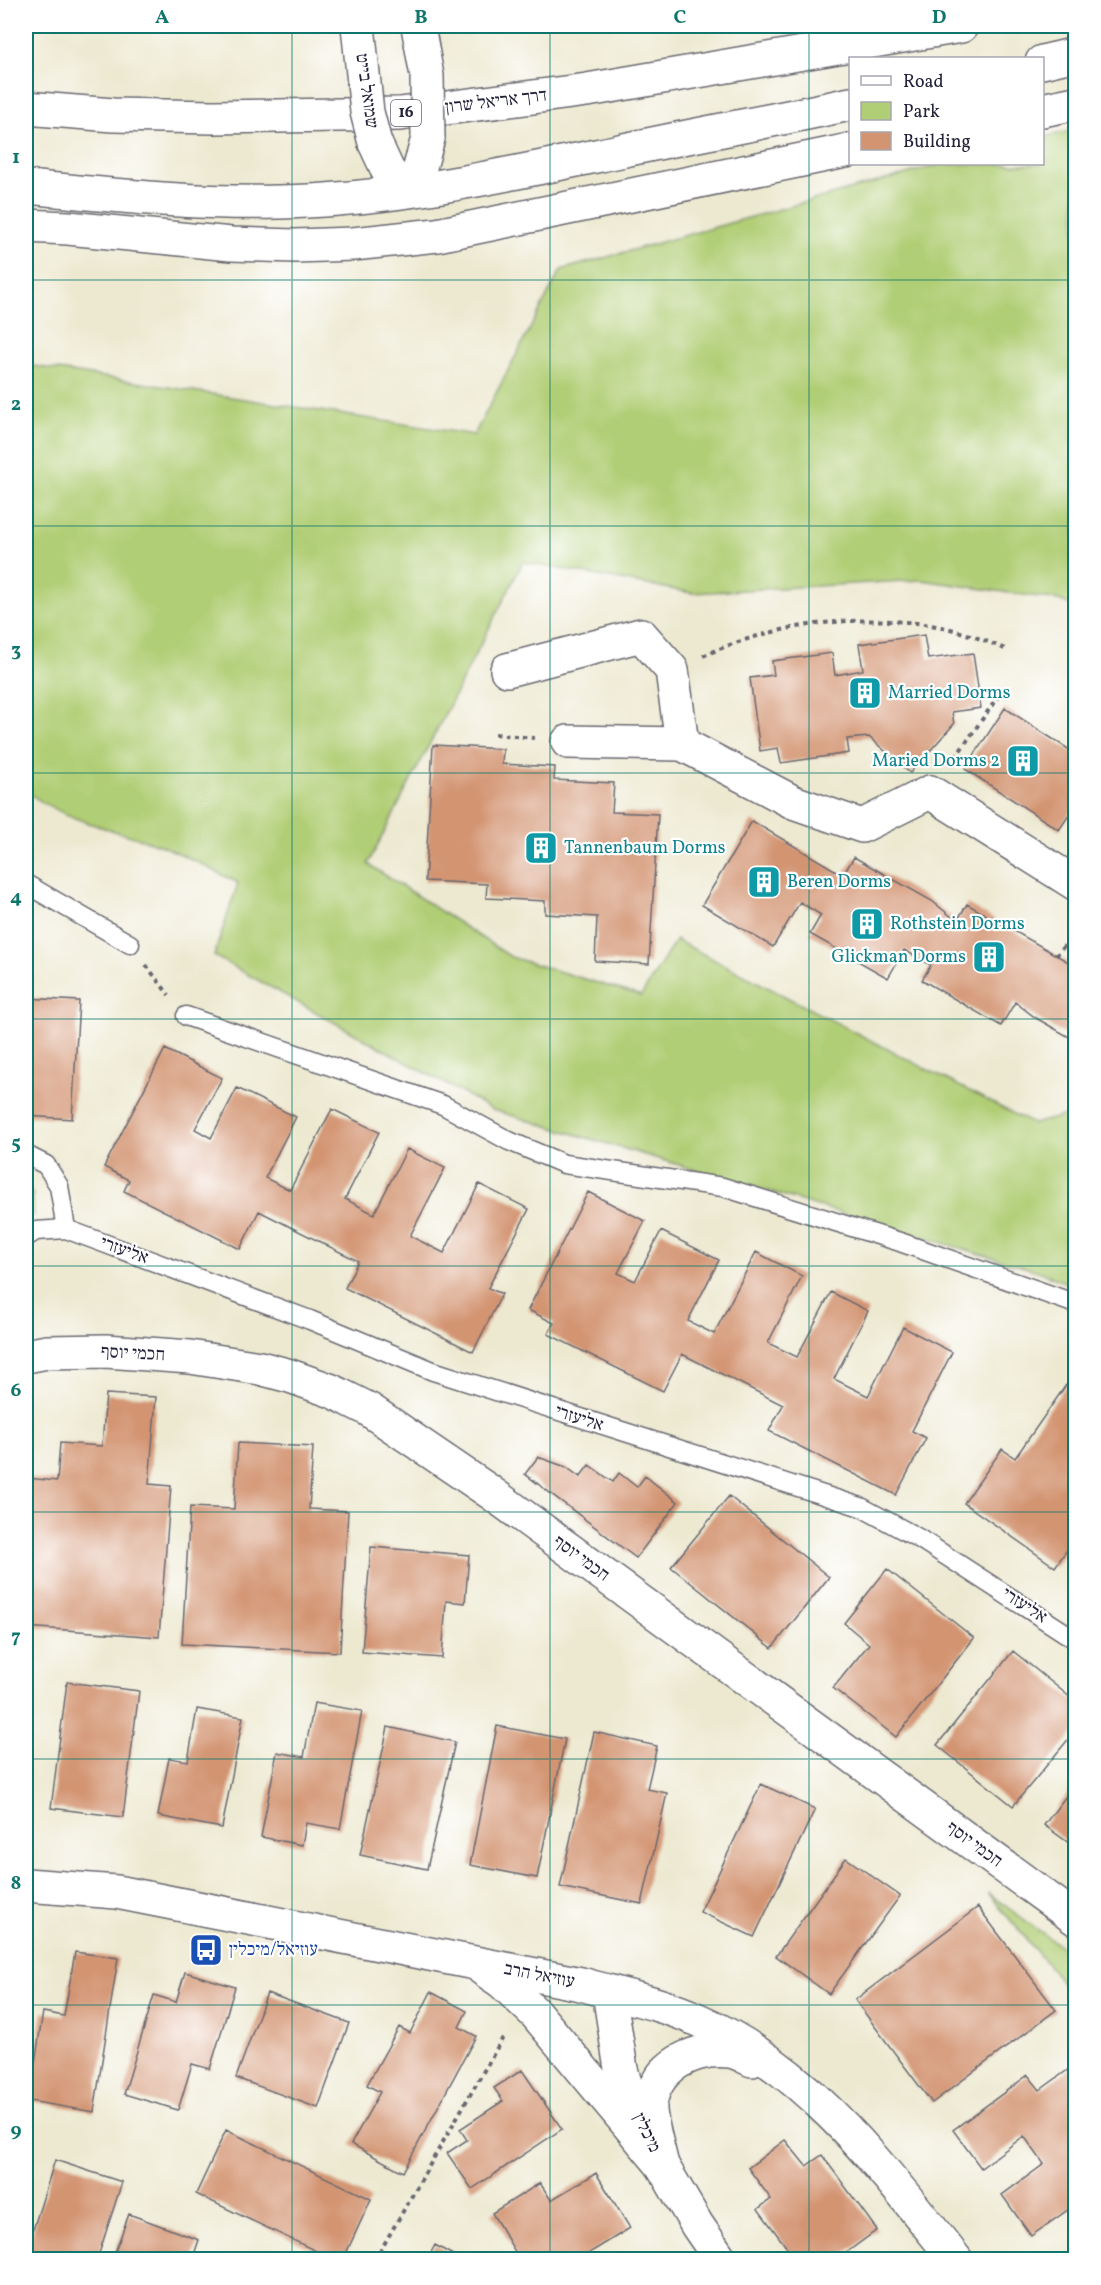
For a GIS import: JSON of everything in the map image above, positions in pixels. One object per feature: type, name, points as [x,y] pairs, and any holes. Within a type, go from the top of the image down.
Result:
[{"type":"main road","name":"שמואל בייט","points":[[358,26],[367,112],[375,143],[388,171],[405,191]]},
{"type":"main road","points":[[405,191],[419,171],[428,138],[427,76],[418,26]]},
{"type":"main road","name":"דרך אריאל שרון","points":[[26,108],[112,115],[213,117],[400,114],[587,90],[961,26]]},
{"type":"main road","points":[[1044,62],[1076,54]]},
{"type":"main road","points":[[1044,70],[1076,64]]},
{"type":"main road","points":[[1044,110],[1076,103]]},
{"type":"main road","points":[[26,187],[211,202],[280,202],[405,191],[516,173],[849,104]]},
{"type":"main road","points":[[26,226],[231,244],[295,246],[353,244],[460,230],[849,150]]},
{"type":"main road","points":[[507,670],[641,635],[672,670],[682,744]]},
{"type":"main road","points":[[568,742],[682,744],[793,802],[862,826],[930,792],[1076,884]]},
{"type":"main road","name":"חכמי יוסף","points":[[26,1356],[47,1352],[106,1351],[190,1357],[260,1368],[290,1376],[332,1391],[368,1409],[499,1499],[1076,1919]]},
{"type":"main road","name":"עוזיאל הרב","points":[[26,1886],[117,1892],[474,1963],[609,1992],[698,2020],[748,2045],[840,2120],[956,2259]]},
{"type":"main road","points":[[474,1963],[502,1982],[524,2001],[662,2165]]},
{"type":"main road","name":"מיכלין","points":[[609,1992],[621,2069],[630,2102],[662,2165],[697,2225],[721,2259]]},
{"type":"main road","points":[[662,2165],[650,2106],[657,2084],[671,2065],[697,2052],[732,2051],[793,2080]]},
{"type":"lane","points":[[26,884],[130,944]]},
{"type":"lane","points":[[186,1016],[362,1075],[443,1105],[509,1141],[564,1164],[723,1187],[900,1242],[1076,1304]]},
{"type":"lane","points":[[26,1155],[46,1165],[58,1186],[66,1229]]},
{"type":"lane","name":"אליעזרי","points":[[26,1237],[36,1231],[66,1229],[310,1320],[433,1371],[861,1507],[920,1539],[1076,1640]]},
{"type":"path","points":[[672,670],[712,652],[762,635],[835,622],[892,621],[943,627],[988,641],[1007,650]]},
{"type":"path","points":[[930,792],[1000,694]]},
{"type":"path","points":[[1056,956],[1076,931]]},
{"type":"path","points":[[130,944],[186,1016]]},
{"type":"path","points":[[375,2259],[524,2001]]},
{"type":"green space","points":[[1075,130],[1075,607],[1059,600],[922,580],[692,593],[523,562],[368,864],[511,957],[641,996],[676,940],[1033,1124],[1075,1113],[1075,1287],[1041,1272],[493,1110],[214,956],[238,883],[167,848],[94,825],[59,811],[26,791],[26,365],[474,435],[561,270],[938,165],[1044,165],[1044,137]]},
{"type":"green space","points":[[26,1184],[33,1195],[34,1215],[26,1218]]},
{"type":"green space","points":[[988,1893],[1075,1957],[1075,1998]]},
{"type":"building","name":"Married Dorms","points":[[924,635],[928,659],[973,653],[981,708],[952,712],[954,724],[910,773],[869,737],[847,739],[849,753],[781,763],[778,748],[760,751],[750,678],[774,675],[772,661],[832,653],[835,675],[863,670],[859,644]]},
{"type":"building","name":"Maried Dorms 2","points":[[1005,708],[1076,754],[1076,805],[1059,830],[965,769]]},
{"type":"building","name":"Tannenbaum Dorms","points":[[433,745],[503,749],[502,764],[555,767],[554,780],[614,783],[612,812],[658,814],[649,964],[595,961],[597,917],[545,914],[545,901],[486,898],[487,884],[425,881]]},
{"type":"building","points":[[752,821],[843,875],[854,857],[932,901],[957,921],[967,904],[1070,963],[1076,954],[1076,1041],[1036,1018],[1015,1002],[1001,1026],[922,980],[931,965],[904,950],[888,978],[810,934],[821,915],[800,902],[773,947],[702,905]]},
{"type":"building","points":[[26,998],[79,1001],[72,1119],[26,1116]]},
{"type":"building","points":[[165,1049],[222,1078],[195,1129],[211,1138],[237,1088],[296,1117],[265,1178],[290,1190],[332,1109],[379,1132],[345,1199],[374,1214],[407,1149],[445,1168],[410,1236],[444,1253],[479,1184],[529,1209],[488,1288],[502,1294],[473,1352],[345,1288],[358,1261],[259,1211],[240,1249],[124,1191],[129,1180],[104,1167]]},
{"type":"building","points":[[588,1192],[645,1221],[618,1273],[635,1281],[661,1231],[719,1260],[688,1321],[714,1334],[756,1252],[802,1276],[768,1343],[797,1357],[831,1292],[868,1311],[834,1379],[868,1396],[903,1327],[952,1352],[912,1431],[926,1438],[896,1495],[769,1431],[783,1405],[682,1354],[663,1391],[548,1334],[554,1323],[528,1310]]},
{"type":"building","points":[[1066,1385],[1076,1391],[1076,1537],[1055,1567],[964,1503],[1002,1449],[1015,1458]]},
{"type":"building","points":[[106,1394],[156,1397],[149,1484],[171,1486],[159,1637],[26,1627],[26,1478],[57,1481],[60,1443],[102,1446]]},
{"type":"building","points":[[238,1443],[313,1447],[309,1509],[348,1511],[340,1652],[182,1644],[190,1507],[234,1509]]},
{"type":"building","points":[[538,1457],[566,1467],[580,1477],[589,1465],[613,1482],[619,1473],[637,1487],[645,1476],[678,1502],[636,1558],[525,1474]]},
{"type":"building","points":[[729,1496],[829,1577],[772,1648],[671,1567]]},
{"type":"building","points":[[371,1547],[469,1555],[465,1603],[446,1601],[442,1658],[362,1652]]},
{"type":"building","points":[[887,1569],[974,1638],[896,1737],[833,1688],[869,1644],[844,1623]]},
{"type":"building","points":[[1013,1651],[1076,1702],[1076,1730],[1013,1806],[937,1745]]},
{"type":"building","points":[[67,1682],[139,1691],[123,1817],[51,1808]]},
{"type":"building","points":[[314,1703],[362,1711],[340,1829],[306,1823],[302,1845],[261,1837],[277,1752],[304,1757]]},
{"type":"building","points":[[197,1709],[243,1717],[222,1828],[158,1816],[169,1758],[188,1761]]},
{"type":"building","points":[[497,1726],[565,1739],[537,1878],[470,1865]]},
{"type":"building","points":[[388,1727],[455,1742],[427,1869],[360,1855]]},
{"type":"building","points":[[594,1732],[657,1746],[647,1789],[667,1793],[642,1904],[560,1887]]},
{"type":"building","points":[[1076,1783],[1076,1848],[1044,1825]]},
{"type":"building","points":[[761,1784],[815,1809],[754,1937],[700,1912]]},
{"type":"building","points":[[846,1858],[900,1896],[829,1994],[776,1956]]},
{"type":"building","points":[[978,1907],[1056,2010],[932,2103],[855,2000]]},
{"type":"building","points":[[75,1952],[118,1958],[94,2112],[29,2101],[43,2012],[64,2016]]},
{"type":"building","points":[[185,1972],[235,1987],[210,2069],[192,2064],[178,2110],[124,2094],[154,1995],[176,2002]]},
{"type":"building","points":[[431,1992],[467,2011],[459,2027],[476,2036],[403,2172],[351,2144],[380,2092],[367,2085],[399,2027],[410,2033]]},
{"type":"building","points":[[267,1993],[349,2023],[318,2108],[236,2078]]},
{"type":"building","points":[[1076,2064],[1076,2204],[1031,2236],[1002,2195],[1044,2164],[1024,2136],[981,2168],[953,2130],[1028,2075],[1040,2090]]},
{"type":"building","points":[[522,2070],[562,2129],[472,2189],[447,2153],[467,2140],[460,2129],[503,2101],[494,2088]]},
{"type":"building","points":[[226,2130],[371,2199],[343,2260],[335,2260],[196,2194]]},
{"type":"building","points":[[785,2140],[806,2166],[822,2155],[877,2230],[836,2260],[796,2260],[758,2209],[771,2199],[748,2168]]},
{"type":"building","points":[[55,2160],[122,2182],[97,2260],[26,2260],[26,2252]]},
{"type":"building","points":[[596,2173],[630,2228],[578,2260],[520,2260],[492,2213],[540,2183],[551,2200]]},
{"type":"building","points":[[129,2214],[199,2240],[192,2260],[112,2260]]},
{"type":"building","points":[[435,2245],[462,2260],[427,2260]]},
{"type":"place","name":"Married Dorms","points":[[865,693]]},
{"type":"place","name":"Maried Dorms 2","points":[[1023,761]]},
{"type":"place","name":"Tannenbaum Dorms","points":[[541,848]]},
{"type":"place","name":"Beren Dorms","points":[[764,882]]},
{"type":"place","name":"Rothstein Dorms","points":[[867,924]]},
{"type":"place","name":"Glickman Dorms","points":[[989,957]]},
{"type":"place","name":"עוזיאל/מיכלין","points":[[206,1950]]}]
